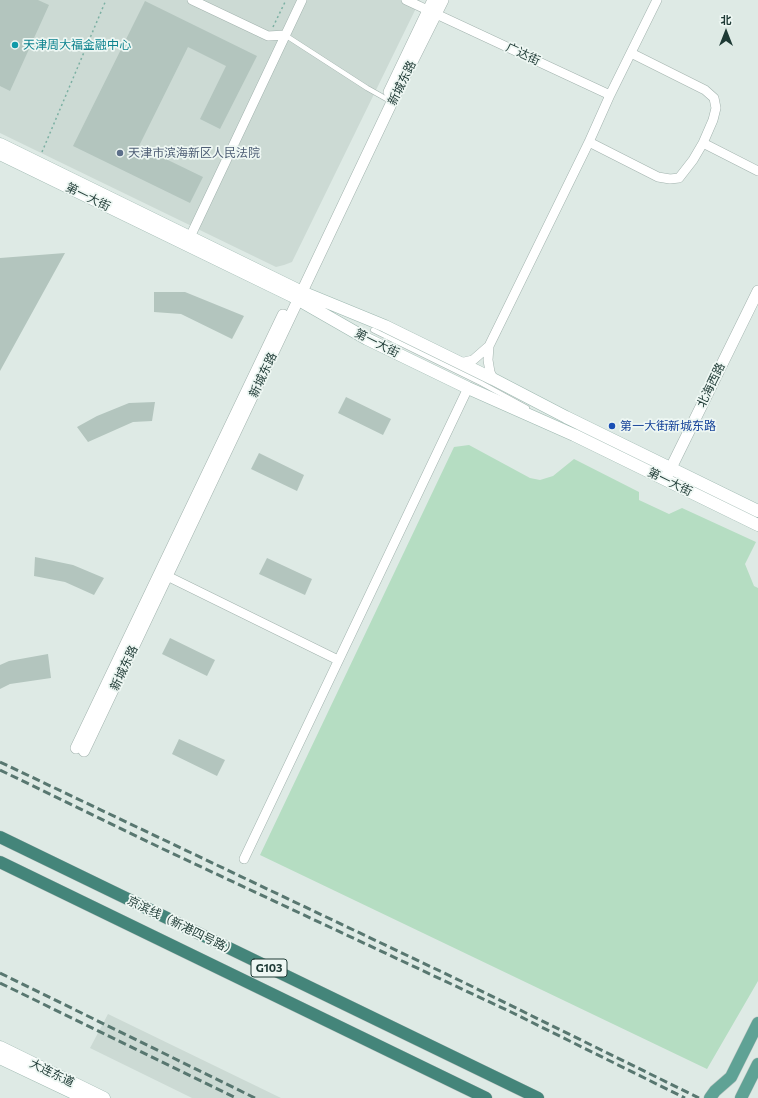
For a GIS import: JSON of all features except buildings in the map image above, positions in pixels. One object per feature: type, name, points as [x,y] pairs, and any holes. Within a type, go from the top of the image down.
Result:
[{"type":"highway","name":"京滨线（新港四号路）","points":[[0,837],[538,1098]]},
{"type":"highway","name":"京滨线（新港四号路）","points":[[0,862],[486,1098]]},
{"type":"main road","name":"第一大街","points":[[0,144],[190,237],[297,294],[367,339],[468,388],[574,435],[758,525]]},
{"type":"main road","name":"第一大街","points":[[0,154],[297,294],[384,326],[493,379],[566,417],[758,510]]},
{"type":"main road","points":[[710,1098],[714,1091],[730,1077],[758,1023]]},
{"type":"main road","name":"大连东道","points":[[0,1047],[104,1098]]},
{"type":"main road","name":"大连东道","points":[[0,1058],[84,1098]]},
{"type":"main road","points":[[742,1098],[758,1064]]},
{"type":"street","points":[[192,0],[268,36],[285,35]]},
{"type":"street","points":[[190,237],[302,0]]},
{"type":"street","name":"广达街","points":[[406,0],[433,8],[610,95]]},
{"type":"street","name":"新城东路","points":[[80,750],[433,8],[443,0]]},
{"type":"street","points":[[493,379],[488,360],[489,346],[657,0]]},
{"type":"street","points":[[589,142],[658,177],[670,179],[679,178],[693,160],[702,144],[713,120],[716,108],[714,98],[706,90],[631,53]]},
{"type":"street","points":[[702,144],[758,171]]},
{"type":"street","name":"北海西路","points":[[665,480],[758,291]]},
{"type":"street","points":[[460,363],[473,360],[489,346]]},
{"type":"street","points":[[244,859],[468,388]]},
{"type":"street","points":[[164,574],[338,660]]},
{"type":"lane","points":[[285,35],[367,88],[389,100]]},
{"type":"lane","points":[[373,330],[492,389],[574,435]]},
{"type":"path","points":[[37,162],[106,0]]},
{"type":"path","points":[[268,36],[286,0]]},
{"type":"shaded area","points":[[0,0],[420,0],[292,262],[276,267],[0,133]]},
{"type":"shaded area","points":[[108,1014],[281,1098],[192,1098],[90,1048]]},
{"type":"green space","points":[[469,445],[530,478],[540,480],[553,476],[574,459],[639,492],[639,500],[669,514],[682,508],[756,542],[745,564],[754,586],[758,588],[758,981],[707,1069],[260,855],[454,447]]},
{"type":"railway","points":[[0,762],[463,982],[699,1098]]},
{"type":"railway","points":[[0,770],[163,849],[511,1012],[685,1098]]},
{"type":"railway","points":[[0,973],[255,1098]]},
{"type":"railway","points":[[0,983],[236,1098]]},
{"type":"place","name":"天津周大福金融中心","points":[[15,45]]},
{"type":"place","name":"天津市滨海新区人民法院","points":[[120,153]]},
{"type":"place","name":"第一大街新城东路","points":[[612,426]]}]
